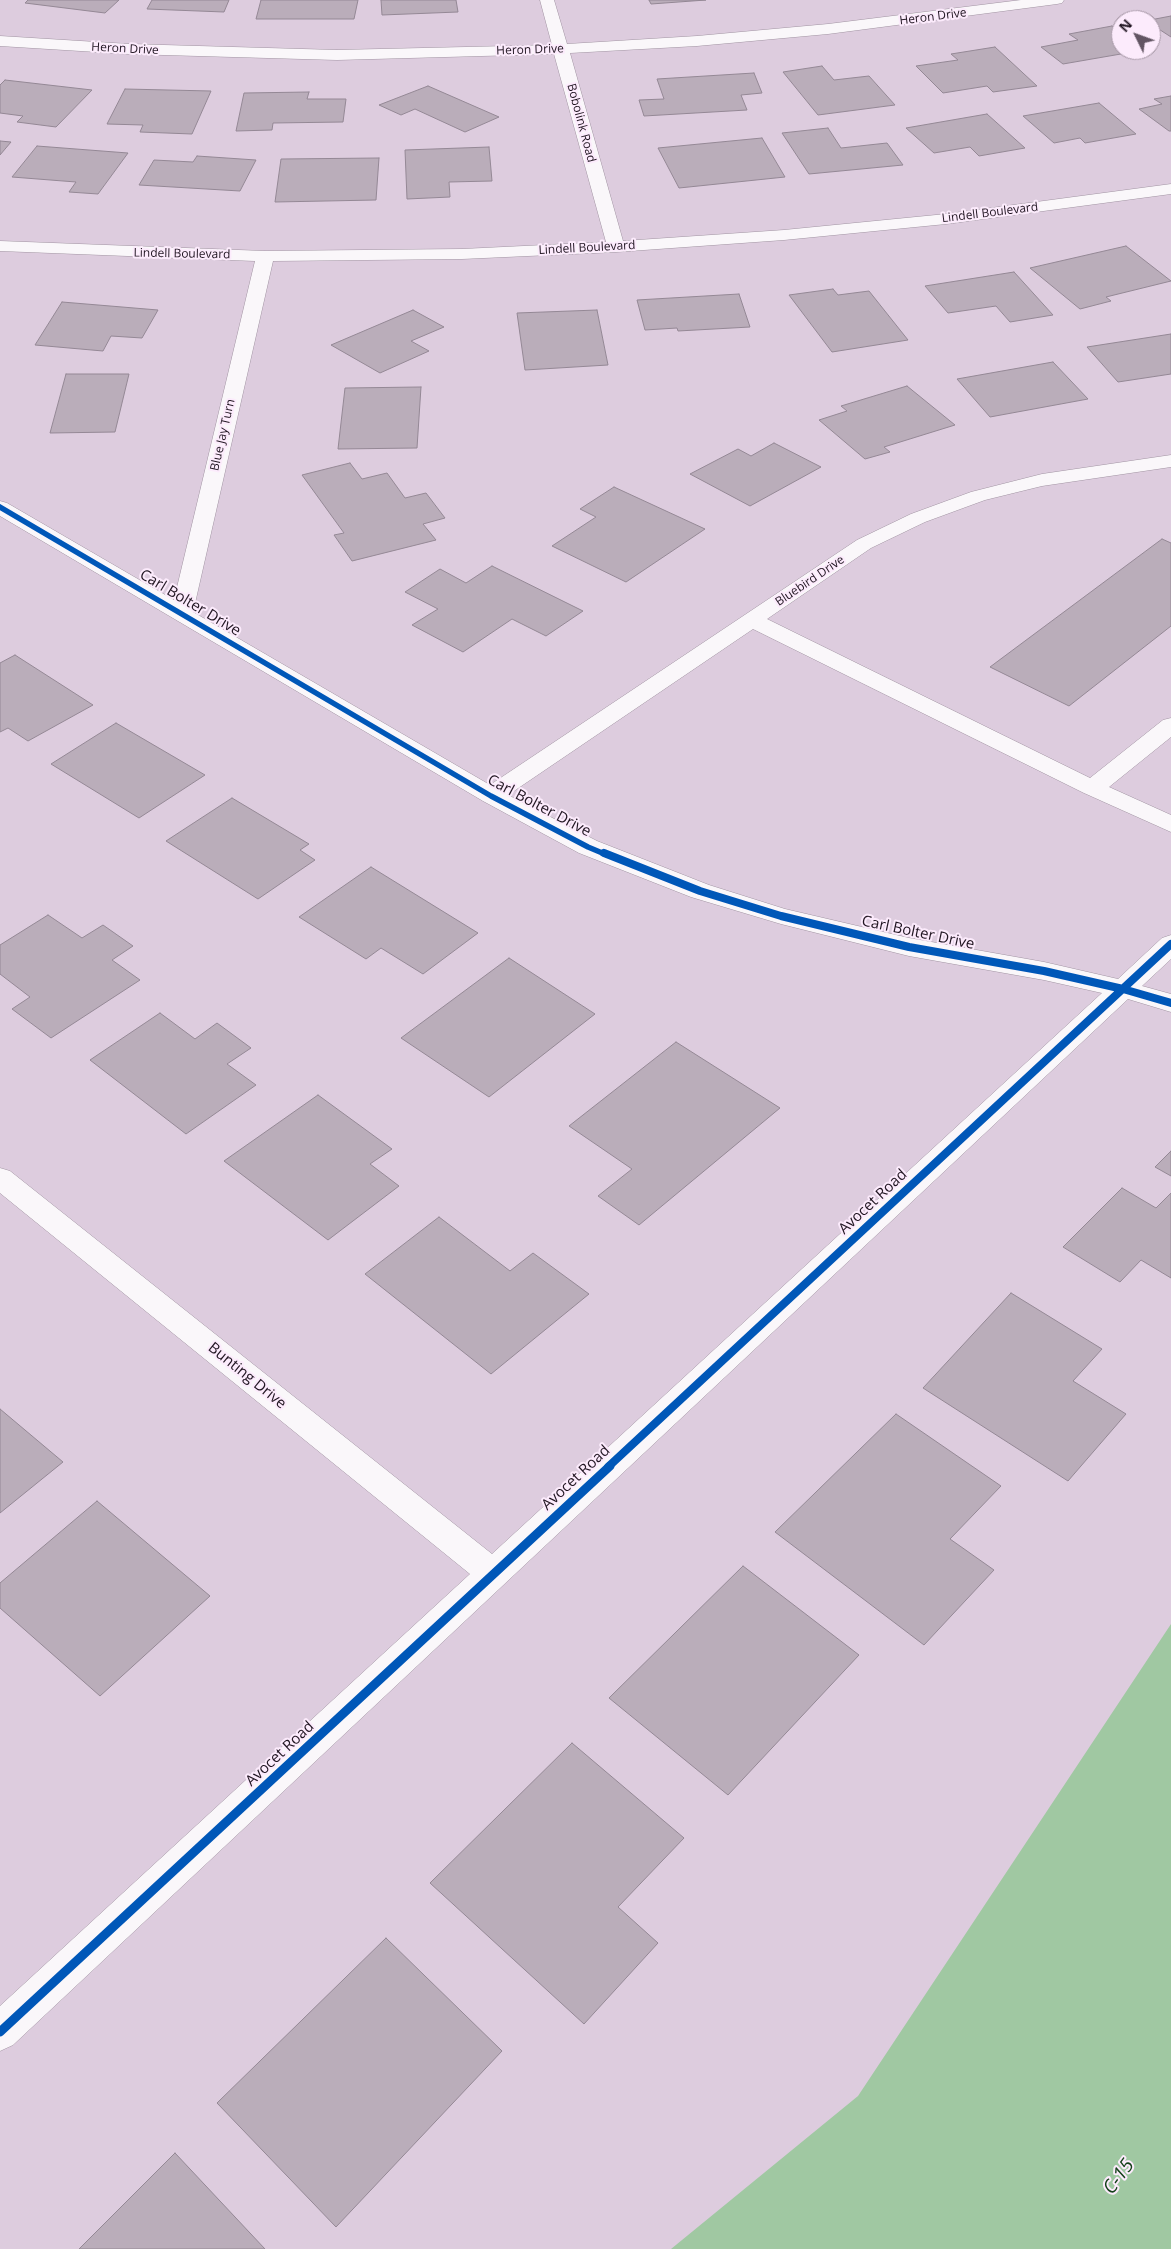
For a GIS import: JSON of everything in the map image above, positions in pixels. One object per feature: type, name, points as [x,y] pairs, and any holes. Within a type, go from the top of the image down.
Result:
[{"type":"street","name":"Bobolink Road","points":[[547,0],[616,247]]},
{"type":"street","name":"Heron Drive","points":[[0,41],[129,49],[307,54],[458,53],[561,49],[828,29],[1057,0]]},
{"type":"street","name":"Lindell Boulevard","points":[[0,246],[118,252],[265,256],[462,254],[616,247],[784,235],[936,220],[1171,189]]},
{"type":"street","name":"Blue Jay Turn","points":[[182,614],[265,256]]},
{"type":"street","name":"Bluebird Drive","points":[[491,796],[864,544],[918,518],[978,496],[1042,480],[1171,461]]},
{"type":"street","name":"Carl Bolter Drive","points":[[0,507],[491,796],[588,847],[700,891],[781,916],[909,946],[1044,971],[1123,989],[1171,1003]]},
{"type":"street","points":[[751,620],[1092,788],[1171,824]]},
{"type":"street","points":[[1092,788],[1171,725]]},
{"type":"street","name":"Avocet Road","points":[[0,2032],[1171,944]]},
{"type":"street","name":"Bunting Drive","points":[[0,1178],[494,1574]]},
{"type":"water","name":"C-15","points":[[1171,1624],[1171,2249],[671,2249],[858,2096]]},
{"type":"building","points":[[28,0],[119,0],[105,13],[25,3]]},
{"type":"building","points":[[152,0],[229,0],[224,12],[147,9]]},
{"type":"building","points":[[261,0],[358,0],[354,19],[256,19]]},
{"type":"building","points":[[381,0],[456,0],[458,12],[382,15]]},
{"type":"building","points":[[649,0],[706,0],[651,4]]},
{"type":"building","points":[[1171,16],[1171,37],[1161,30],[1161,18]]},
{"type":"building","points":[[1111,26],[1111,56],[1063,64],[1041,47],[1078,40],[1069,34]]},
{"type":"building","points":[[995,47],[1037,86],[993,92],[987,86],[943,93],[916,66],[958,60],[951,54]]},
{"type":"building","points":[[822,66],[834,80],[869,76],[895,105],[818,115],[783,72]]},
{"type":"building","points":[[754,73],[762,93],[741,95],[747,110],[644,116],[639,100],[664,99],[657,79]]},
{"type":"building","points":[[5,80],[92,90],[56,127],[17,122],[23,116],[0,113],[0,85]]},
{"type":"building","points":[[428,86],[499,117],[465,132],[415,109],[401,115],[379,105]]},
{"type":"building","points":[[125,89],[211,91],[192,134],[140,132],[143,125],[107,124]]},
{"type":"building","points":[[309,92],[307,99],[346,99],[343,122],[273,123],[272,130],[236,131],[244,93]]},
{"type":"building","points":[[1171,96],[1171,131],[1169,131],[1139,109],[1162,104],[1154,99]]},
{"type":"building","points":[[1099,103],[1136,134],[1085,143],[1080,138],[1054,143],[1023,116]]},
{"type":"building","points":[[987,114],[1025,148],[979,156],[970,147],[934,153],[906,128]]},
{"type":"building","points":[[828,128],[841,148],[887,143],[903,165],[809,174],[782,133]]},
{"type":"building","points":[[762,138],[785,177],[679,188],[658,148]]},
{"type":"building","points":[[0,141],[11,142],[0,155]]},
{"type":"building","points":[[37,146],[128,153],[98,194],[69,192],[76,182],[12,177]]},
{"type":"building","points":[[489,147],[492,181],[449,182],[450,197],[407,199],[405,150]]},
{"type":"building","points":[[197,156],[256,160],[240,191],[139,185],[154,160],[193,162]]},
{"type":"building","points":[[379,158],[376,200],[275,202],[281,159]]},
{"type":"building","points":[[1126,246],[1171,281],[1106,297],[1111,301],[1080,309],[1030,268]]},
{"type":"building","points":[[1014,272],[1053,315],[1010,322],[996,306],[948,313],[925,286]]},
{"type":"building","points":[[833,289],[838,295],[869,291],[908,340],[832,352],[789,295]]},
{"type":"building","points":[[739,294],[750,327],[678,331],[677,328],[645,330],[637,300]]},
{"type":"building","points":[[62,302],[158,310],[142,338],[111,336],[103,351],[35,345]]},
{"type":"building","points":[[413,310],[444,327],[411,341],[429,351],[380,373],[331,345]]},
{"type":"building","points":[[597,310],[608,365],[525,370],[517,313]]},
{"type":"building","points":[[1171,334],[1171,374],[1118,382],[1087,347]]},
{"type":"building","points":[[1053,362],[1088,399],[990,417],[957,379]]},
{"type":"building","points":[[66,374],[129,374],[115,432],[50,433]]},
{"type":"building","points":[[907,386],[955,425],[884,447],[890,452],[865,459],[819,420],[847,411],[841,406]]},
{"type":"building","points":[[421,387],[417,448],[338,449],[345,388]]},
{"type":"building","points":[[774,443],[821,467],[750,506],[690,474],[738,449],[751,456]]},
{"type":"building","points":[[350,463],[362,479],[387,473],[405,498],[426,493],[445,518],[423,524],[436,540],[352,561],[334,535],[344,533],[302,475]]},
{"type":"building","points":[[614,487],[705,529],[626,582],[552,546],[596,517],[580,509]]},
{"type":"building","points":[[1162,539],[1171,543],[1171,626],[1069,706],[990,667]]},
{"type":"building","points":[[492,566],[583,611],[546,636],[512,619],[463,652],[412,625],[438,609],[405,592],[440,569],[466,583]]},
{"type":"building","points":[[15,655],[93,705],[28,741],[8,728],[0,732],[0,663]]},
{"type":"building","points":[[116,723],[205,775],[139,818],[51,764]]},
{"type":"building","points":[[232,798],[309,844],[300,850],[315,860],[258,899],[166,841]]},
{"type":"building","points":[[371,867],[478,933],[423,974],[381,948],[366,959],[299,917]]},
{"type":"building","points":[[48,915],[82,938],[103,925],[133,946],[112,960],[140,980],[51,1038],[12,1009],[30,997],[0,974],[0,945]]},
{"type":"building","points":[[509,958],[595,1014],[489,1097],[401,1038]]},
{"type":"building","points":[[160,1013],[195,1039],[217,1023],[251,1048],[227,1064],[256,1085],[186,1134],[90,1060]]},
{"type":"building","points":[[676,1042],[780,1108],[639,1225],[598,1196],[632,1169],[569,1126]]},
{"type":"building","points":[[318,1095],[392,1149],[370,1164],[399,1186],[328,1240],[224,1161]]},
{"type":"building","points":[[1171,1151],[1171,1176],[1155,1167]]},
{"type":"building","points":[[1122,1188],[1156,1208],[1171,1193],[1171,1278],[1141,1260],[1120,1282],[1063,1247]]},
{"type":"building","points":[[439,1217],[510,1271],[533,1253],[589,1294],[491,1374],[365,1274]]},
{"type":"building","points":[[1011,1293],[1102,1349],[1073,1381],[1126,1414],[1068,1481],[923,1388]]},
{"type":"building","points":[[0,1409],[63,1462],[0,1513]]},
{"type":"building","points":[[896,1414],[1001,1486],[950,1539],[994,1570],[924,1645],[775,1532]]},
{"type":"building","points":[[97,1501],[210,1596],[100,1696],[0,1608],[0,1583]]},
{"type":"building","points":[[743,1566],[859,1655],[728,1795],[609,1698]]},
{"type":"building","points":[[572,1743],[684,1838],[618,1907],[658,1943],[584,2024],[430,1883]]},
{"type":"building","points":[[386,1938],[502,2051],[336,2227],[217,2103]]},
{"type":"building","points":[[175,2153],[265,2249],[79,2249]]},
{"type":"cycle path","points":[[0,507],[491,796],[588,847],[700,891],[781,916],[909,947],[1044,971],[1123,989],[1171,1003]]},
{"type":"cycle path","points":[[0,2032],[1171,944]]}]
